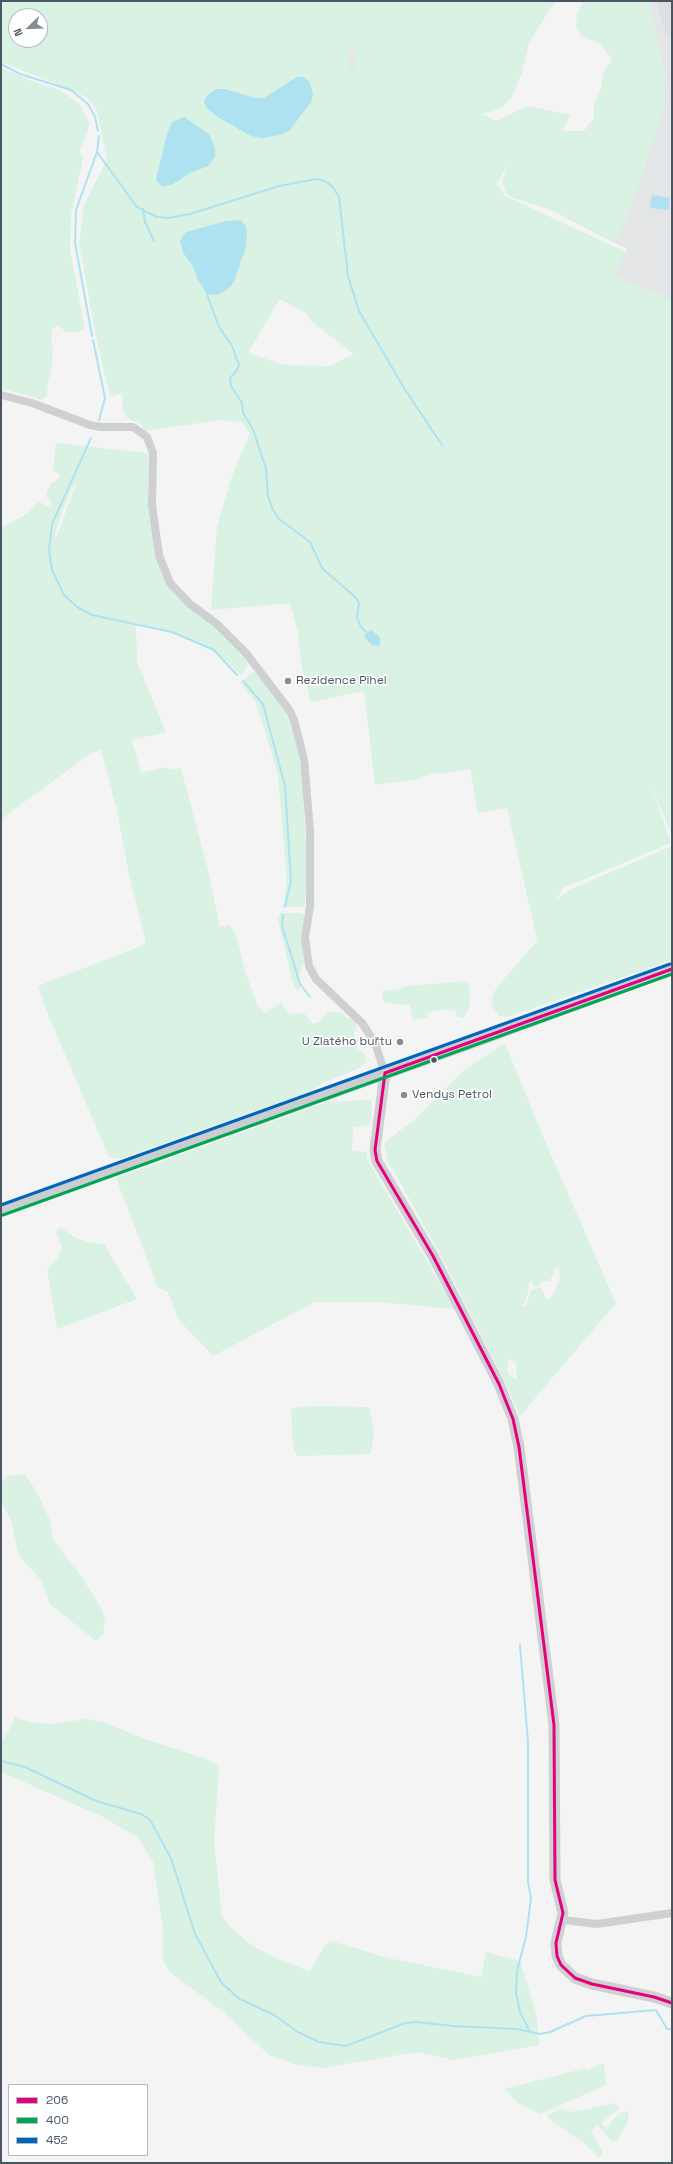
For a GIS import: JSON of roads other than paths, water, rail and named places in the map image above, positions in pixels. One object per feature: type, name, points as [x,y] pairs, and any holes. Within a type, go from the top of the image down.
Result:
[{"type":"main road","points":[[1,1210],[672,969]]},
{"type":"street","points":[[1,395],[32,403],[90,425],[100,427],[133,427],[147,437],[153,453],[152,505],[159,555],[170,583],[190,604],[217,624],[246,653],[290,711],[294,720],[304,759],[310,831],[310,906],[305,938],[309,966],[316,979],[362,1023],[374,1043],[385,1073],[375,1150],[377,1161],[433,1256],[498,1384],[513,1419],[519,1447],[554,1725],[555,1880],[563,1913],[556,1943],[557,1956],[561,1965],[575,1978],[592,1984],[654,1997],[672,2003]]},
{"type":"street","points":[[562,1920],[597,1924],[672,1913]]},
{"type":"water","points":[[297,77],[303,77],[310,82],[313,95],[311,102],[290,130],[280,135],[262,138],[251,136],[216,116],[207,108],[204,102],[205,98],[216,89],[225,89],[255,98],[264,98]]},
{"type":"water","points":[[184,117],[209,134],[215,148],[215,157],[208,166],[190,173],[173,184],[163,187],[156,181],[167,134],[172,122]]},
{"type":"water","points":[[652,195],[670,198],[668,210],[650,208]]},
{"type":"water","points":[[241,220],[246,226],[246,247],[234,281],[230,287],[222,293],[216,295],[207,294],[198,280],[193,266],[184,254],[180,242],[183,235],[186,232],[226,221]]},
{"type":"water","points":[[371,630],[380,637],[380,646],[372,645],[365,638],[364,635]]},
{"type":"waterway","points":[[1,64],[20,74],[71,90],[88,104],[95,117],[98,131]]},
{"type":"waterway","points":[[92,336],[75,243],[76,210],[97,152],[99,136]]},
{"type":"waterway","points":[[97,152],[137,207],[157,217],[168,218],[190,214],[279,186],[316,179],[325,181],[332,186],[339,197],[348,276],[359,311],[404,388],[442,445]]},
{"type":"waterway","points":[[143,209],[145,222],[154,241]]},
{"type":"waterway","points":[[207,294],[219,327],[232,346],[239,365],[237,370],[230,378],[231,386],[242,403],[243,413],[253,429],[266,468],[268,496],[273,510],[279,519],[310,542],[322,568],[356,598],[359,603],[357,617],[361,627],[366,632]]},
{"type":"waterway","points":[[93,340],[105,398],[99,420]]},
{"type":"waterway","points":[[91,438],[52,524],[49,550],[52,570],[64,595],[77,607],[92,615],[172,632],[214,650],[237,675]]},
{"type":"waterway","points":[[243,681],[263,704],[285,786],[291,881],[285,907]]},
{"type":"waterway","points":[[283,915],[282,926],[300,984],[310,997]]},
{"type":"waterway","points":[[520,1645],[528,1742],[528,1882],[531,1898],[526,1937],[517,1971],[516,1993],[520,2012],[530,2032]]},
{"type":"waterway","points":[[1,1761],[25,1767],[96,1801],[141,1814],[150,1820],[171,1858],[195,1934],[221,1982],[238,1998],[274,2015],[298,2032],[319,2042],[346,2046],[405,2023],[416,2022],[453,2026],[517,2029],[540,2034],[550,2032],[586,2016],[656,2010],[667,2029],[672,2029]]},
{"type":"place","name":"Rezidence Pihel","points":[[288,681]]},
{"type":"place","name":"U Zlatého buřtu","points":[[400,1042]]},
{"type":"place","name":"Vendys Petrol","points":[[404,1095]]}]
